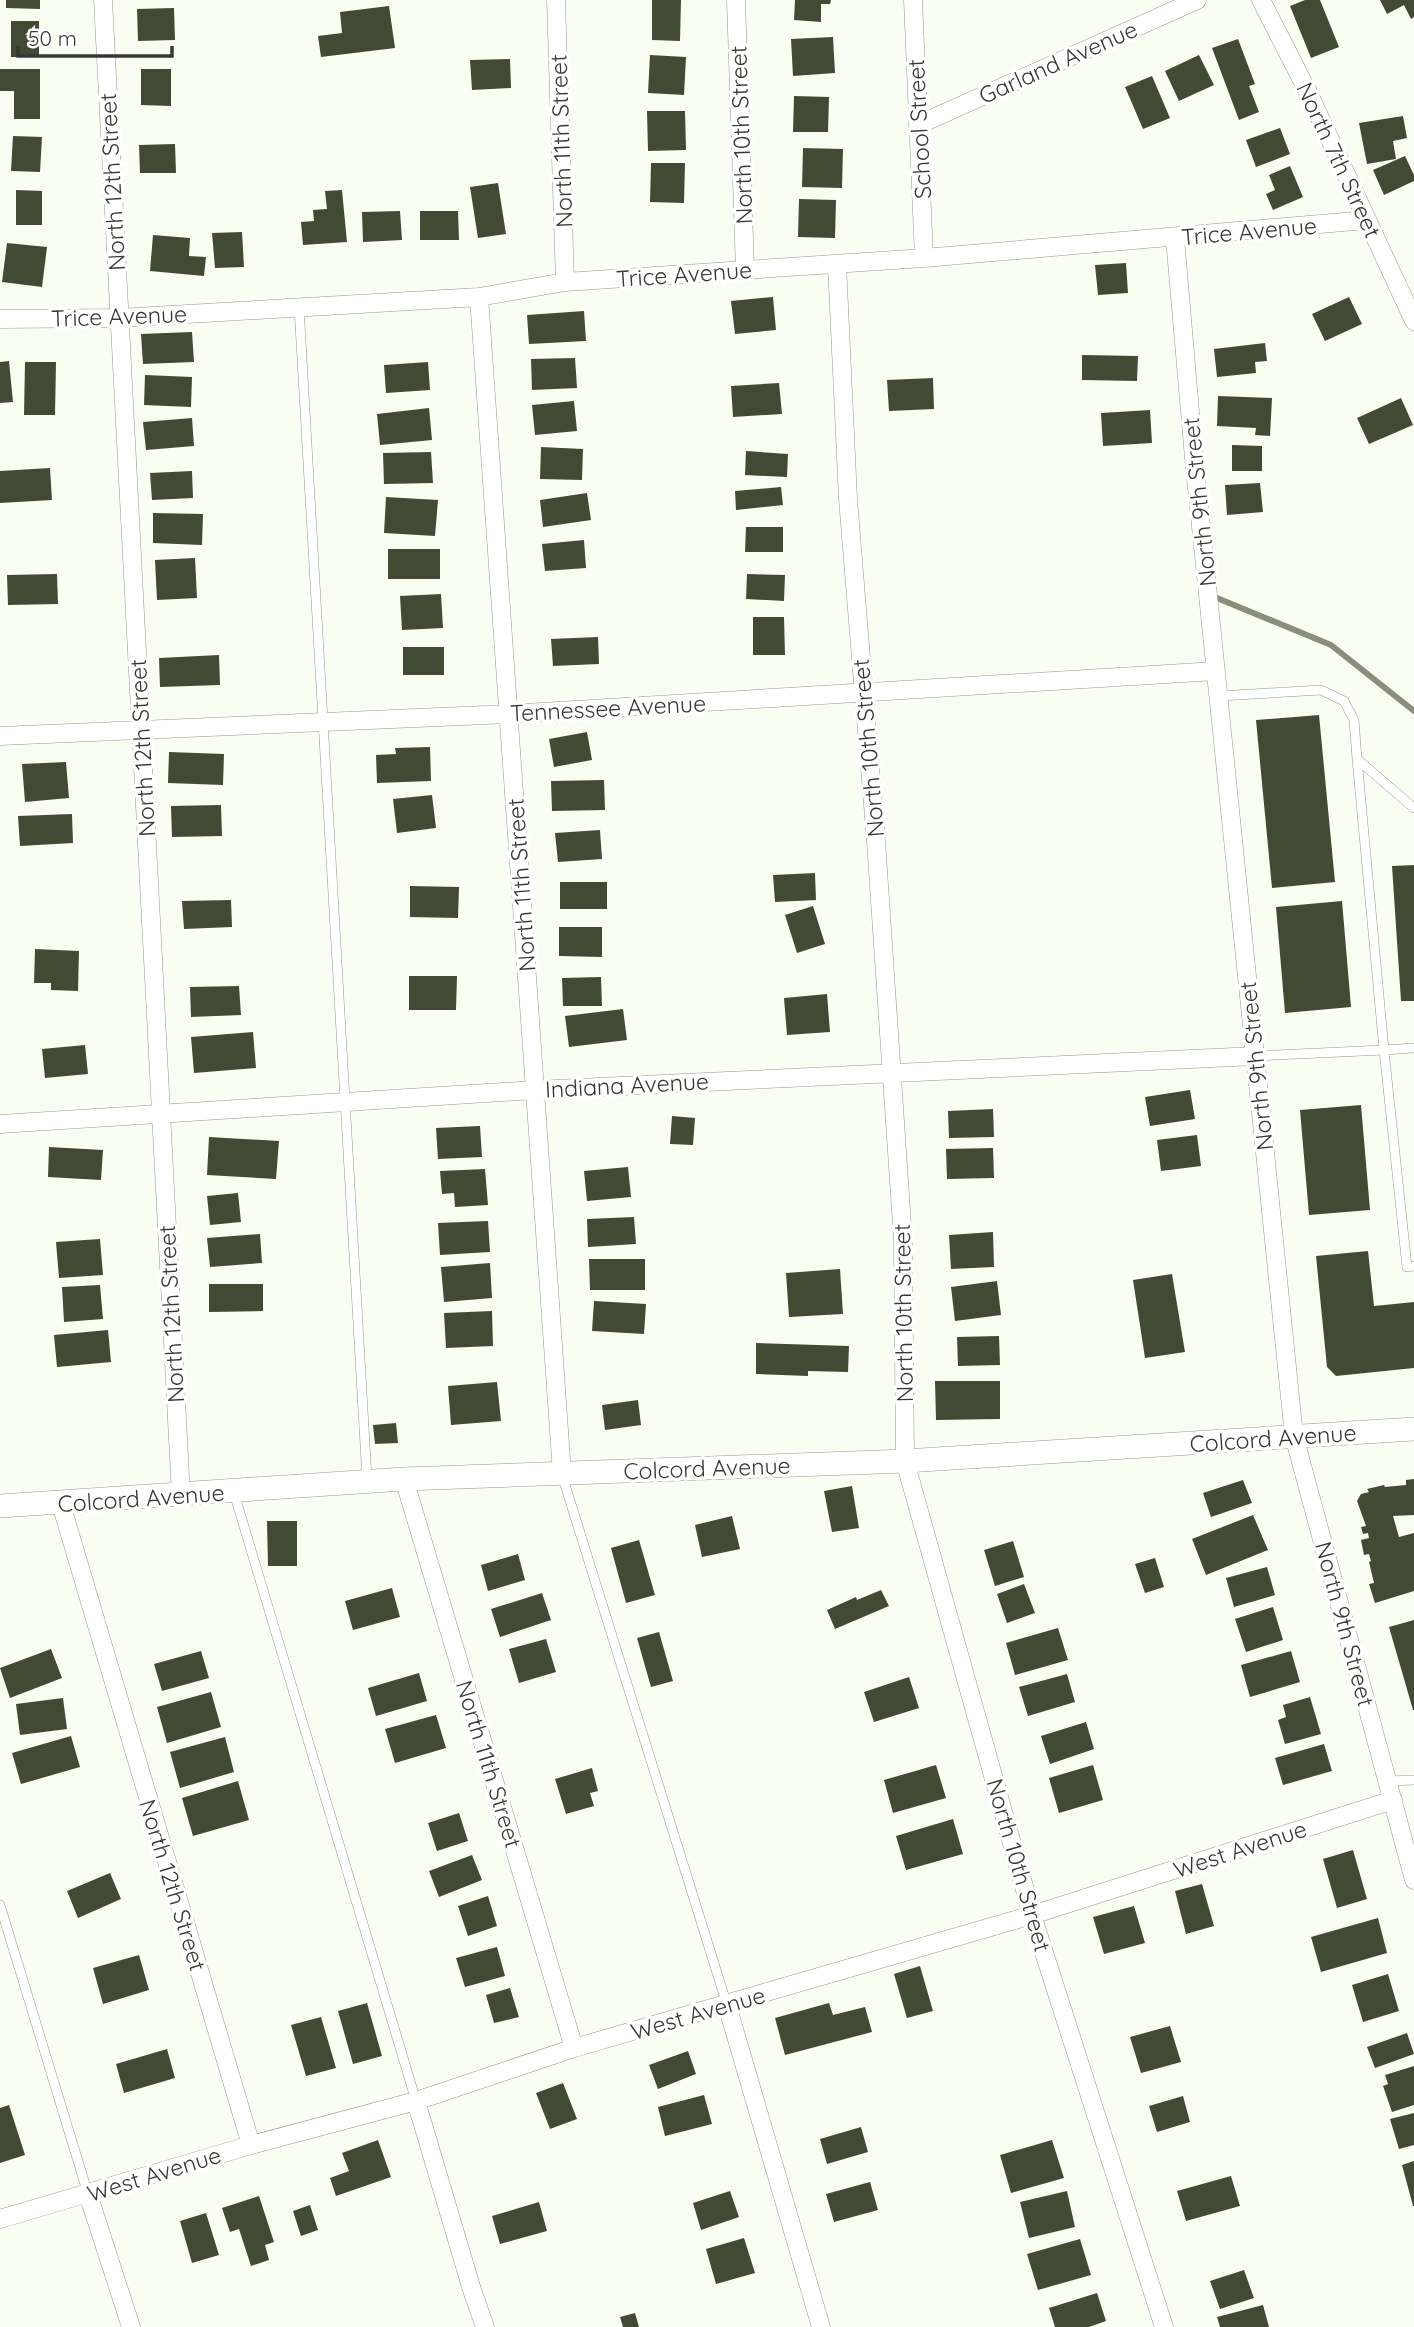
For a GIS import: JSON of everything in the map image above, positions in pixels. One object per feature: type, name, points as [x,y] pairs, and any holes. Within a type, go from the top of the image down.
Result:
[{"type":"street","name":"North 12th Street","points":[[103,0],[181,1496]]},
{"type":"street","name":"North 11th Street","points":[[556,0],[565,282]]},
{"type":"street","name":"North 10th Street","points":[[736,0],[745,270]]},
{"type":"street","name":"School Street","points":[[913,0],[924,258]]},
{"type":"street","name":"Garland Avenue","points":[[918,125],[1197,0]]},
{"type":"street","name":"North 7th Street","points":[[1261,0],[1308,92],[1414,321]]},
{"type":"street","name":"Trice Avenue","points":[[0,319],[119,318],[479,297],[565,282],[924,258],[1367,220]]},
{"type":"street","name":"North 9th Street","points":[[1175,237],[1194,458],[1294,1436],[1414,1881]]},
{"type":"street","name":"North 10th Street","points":[[837,264],[848,499],[903,1240],[905,1461],[1032,1915],[1164,2327]]},
{"type":"street","name":"North 11th Street","points":[[479,297],[562,1474]]},
{"type":"street","name":"Tennessee Avenue","points":[[0,736],[509,714],[1216,671]]},
{"type":"street","name":"Indiana Avenue","points":[[0,1124],[535,1090],[1255,1056]]},
{"type":"street","name":"Colcord Avenue","points":[[0,1506],[404,1479],[905,1461],[1414,1429]]},
{"type":"street","name":"North 11th Street","points":[[404,1479],[574,2048]]},
{"type":"street","name":"North 12th Street","points":[[61,1503],[251,2145]]},
{"type":"street","name":"West Avenue","points":[[0,2219],[251,2145],[416,2101],[574,2048],[1032,1915],[1393,1800]]},
{"type":"street","points":[[727,2005],[821,2327]]},
{"type":"street","points":[[416,2101],[485,2327]]},
{"type":"street","points":[[88,2194],[131,2327]]},
{"type":"lane","points":[[299,307],[368,1482]]},
{"type":"lane","points":[[1219,696],[1321,690],[1344,702],[1354,720],[1407,1267],[1414,1266]]},
{"type":"lane","points":[[1357,759],[1414,808]]},
{"type":"lane","points":[[1255,1056],[1414,1048]]},
{"type":"lane","points":[[562,1474],[727,2005]]},
{"type":"lane","points":[[233,1492],[416,2101]]},
{"type":"lane","points":[[1389,1782],[1414,1780]]},
{"type":"lane","points":[[0,1905],[88,2194]]},
{"type":"building","points":[[6,0],[40,0],[40,9],[6,8]]},
{"type":"building","points":[[652,0],[681,0],[680,41],[652,40]]},
{"type":"building","points":[[795,0],[831,0],[830,4],[821,4],[821,22],[794,20]]},
{"type":"building","points":[[1305,0],[1320,0],[1339,47],[1311,58],[1290,6]]},
{"type":"building","points":[[1380,0],[1414,0],[1414,17],[1411,19],[1404,5],[1387,14]]},
{"type":"building","points":[[389,6],[395,48],[321,57],[318,36],[342,33],[340,12]]},
{"type":"building","points":[[174,8],[175,40],[138,41],[137,9]]},
{"type":"building","points":[[11,21],[39,21],[39,57],[11,57]]},
{"type":"building","points":[[833,37],[835,73],[793,76],[791,39]]},
{"type":"building","points":[[1238,39],[1255,84],[1249,86],[1259,112],[1239,120],[1212,48]]},
{"type":"building","points":[[650,55],[686,57],[684,95],[648,93]]},
{"type":"building","points":[[1199,55],[1214,85],[1179,101],[1165,71]]},
{"type":"building","points":[[510,59],[511,88],[472,90],[470,60]]},
{"type":"building","points":[[0,69],[40,69],[40,119],[14,119],[14,91],[0,91]]},
{"type":"building","points":[[141,69],[171,69],[171,106],[141,105]]},
{"type":"building","points":[[1152,76],[1170,118],[1143,129],[1125,87]]},
{"type":"building","points":[[794,96],[829,97],[828,132],[793,132]]},
{"type":"building","points":[[647,111],[685,111],[686,150],[648,151]]},
{"type":"building","points":[[1403,116],[1407,138],[1393,141],[1396,159],[1367,164],[1359,123]]},
{"type":"building","points":[[1280,128],[1290,154],[1256,167],[1246,140]]},
{"type":"building","points":[[13,136],[42,137],[40,172],[11,171]]},
{"type":"building","points":[[175,144],[176,173],[140,173],[139,145]]},
{"type":"building","points":[[803,148],[843,149],[842,188],[802,187]]},
{"type":"building","points":[[1405,156],[1414,181],[1384,195],[1373,170]]},
{"type":"building","points":[[651,163],[685,163],[684,203],[650,202]]},
{"type":"building","points":[[1290,166],[1303,197],[1273,210],[1266,194],[1275,190],[1269,175]]},
{"type":"building","points":[[498,183],[506,234],[478,238],[470,187]]},
{"type":"building","points":[[16,190],[42,191],[42,225],[16,225]]},
{"type":"building","points":[[342,190],[347,242],[303,245],[301,222],[314,221],[313,210],[327,209],[325,191]]},
{"type":"building","points":[[799,199],[836,200],[835,238],[798,237]]},
{"type":"building","points":[[400,211],[402,240],[363,242],[362,212]]},
{"type":"building","points":[[420,211],[458,211],[459,240],[420,240]]},
{"type":"building","points":[[242,232],[244,267],[215,268],[212,233]]},
{"type":"building","points":[[153,235],[190,238],[189,256],[206,257],[204,276],[150,271]]},
{"type":"building","points":[[7,243],[47,247],[42,287],[2,282]]},
{"type":"building","points":[[1126,263],[1128,293],[1098,295],[1095,265]]},
{"type":"building","points":[[773,297],[776,330],[735,334],[731,301]]},
{"type":"building","points":[[1349,297],[1362,324],[1325,341],[1312,314]]},
{"type":"building","points":[[584,311],[586,341],[529,344],[527,315]]},
{"type":"building","points":[[192,332],[194,362],[143,364],[141,334]]},
{"type":"building","points":[[1265,343],[1267,361],[1255,362],[1256,373],[1217,377],[1214,349]]},
{"type":"building","points":[[1082,355],[1138,356],[1137,381],[1082,380]]},
{"type":"building","points":[[575,358],[577,388],[532,390],[531,359]]},
{"type":"building","points":[[9,361],[13,402],[0,403],[0,362]]},
{"type":"building","points":[[25,362],[56,362],[55,415],[24,415]]},
{"type":"building","points":[[428,362],[430,390],[386,393],[384,365]]},
{"type":"building","points":[[145,375],[192,377],[191,407],[144,405]]},
{"type":"building","points":[[933,378],[934,409],[889,411],[887,380]]},
{"type":"building","points":[[779,383],[782,414],[733,417],[731,386]]},
{"type":"building","points":[[1218,396],[1272,398],[1270,436],[1255,435],[1256,428],[1217,426]]},
{"type":"building","points":[[1401,398],[1413,425],[1369,444],[1357,418]]},
{"type":"building","points":[[574,401],[577,431],[535,435],[532,405]]},
{"type":"building","points":[[429,408],[432,440],[380,445],[377,414]]},
{"type":"building","points":[[1150,410],[1152,443],[1103,446],[1101,413]]},
{"type":"building","points":[[192,418],[194,446],[146,450],[143,422]]},
{"type":"building","points":[[1232,445],[1262,446],[1262,471],[1232,471]]},
{"type":"building","points":[[541,447],[583,449],[582,480],[540,479]]},
{"type":"building","points":[[746,451],[788,454],[787,477],[745,475]]},
{"type":"building","points":[[431,452],[433,483],[384,484],[383,453]]},
{"type":"building","points":[[50,468],[52,500],[0,503],[0,471]]},
{"type":"building","points":[[192,471],[193,498],[152,500],[150,473]]},
{"type":"building","points":[[1260,483],[1263,512],[1227,515],[1225,485]]},
{"type":"building","points":[[781,487],[783,505],[736,510],[735,491]]},
{"type":"building","points":[[587,493],[591,520],[543,527],[540,500]]},
{"type":"building","points":[[386,497],[438,500],[435,536],[384,533]]},
{"type":"building","points":[[153,513],[203,514],[202,545],[153,543]]},
{"type":"building","points":[[746,527],[783,527],[783,552],[745,552]]},
{"type":"building","points":[[584,540],[586,568],[545,571],[542,544]]},
{"type":"building","points":[[388,549],[440,549],[440,579],[388,579]]},
{"type":"building","points":[[195,558],[197,598],[157,600],[155,560]]},
{"type":"building","points":[[57,574],[58,604],[8,605],[7,575]]},
{"type":"building","points":[[747,574],[785,575],[784,601],[746,599]]},
{"type":"building","points":[[441,594],[443,628],[402,630],[400,596]]},
{"type":"building","points":[[753,617],[784,617],[785,655],[753,655]]},
{"type":"building","points":[[598,637],[599,664],[553,666],[551,639]]},
{"type":"building","points":[[403,647],[444,647],[444,675],[403,675]]},
{"type":"building","points":[[219,655],[220,685],[160,687],[159,658]]},
{"type":"building","points":[[1319,715],[1335,882],[1272,888],[1256,720]]},
{"type":"building","points":[[587,732],[592,760],[554,767],[549,739]]},
{"type":"building","points":[[430,747],[431,781],[377,783],[376,755],[396,754],[395,748]]},
{"type":"building","points":[[169,752],[224,754],[223,785],[168,783]]},
{"type":"building","points":[[66,762],[69,798],[25,802],[22,764]]},
{"type":"building","points":[[604,780],[605,810],[552,811],[551,781]]},
{"type":"building","points":[[432,795],[436,828],[397,833],[393,799]]},
{"type":"building","points":[[221,805],[222,836],[172,837],[171,806]]},
{"type":"building","points":[[72,814],[73,843],[20,846],[18,816]]},
{"type":"building","points":[[600,830],[602,859],[558,862],[555,833]]},
{"type":"building","points":[[1414,865],[1414,1001],[1401,1001],[1392,866]]},
{"type":"building","points":[[815,873],[816,900],[775,902],[773,875]]},
{"type":"building","points":[[560,882],[607,882],[607,909],[560,909]]},
{"type":"building","points":[[410,886],[459,887],[458,918],[410,917]]},
{"type":"building","points":[[231,900],[232,927],[184,929],[182,901]]},
{"type":"building","points":[[1342,901],[1351,1007],[1285,1013],[1276,907]]},
{"type":"building","points":[[813,906],[825,944],[797,953],[785,915]]},
{"type":"building","points":[[559,927],[602,927],[602,957],[559,956]]},
{"type":"building","points":[[35,949],[79,951],[78,991],[51,990],[51,983],[34,983]]},
{"type":"building","points":[[409,976],[457,976],[456,1010],[409,1010]]},
{"type":"building","points":[[601,977],[602,1006],[563,1006],[562,978]]},
{"type":"building","points":[[239,986],[241,1015],[191,1017],[190,987]]},
{"type":"building","points":[[827,994],[830,1032],[787,1035],[784,998]]},
{"type":"building","points":[[623,1009],[627,1040],[569,1047],[565,1016]]},
{"type":"building","points":[[253,1032],[256,1068],[194,1073],[191,1037]]},
{"type":"building","points":[[85,1045],[88,1074],[45,1078],[42,1049]]},
{"type":"building","points":[[1190,1090],[1195,1119],[1150,1126],[1145,1097]]},
{"type":"building","points":[[1361,1105],[1370,1210],[1309,1215],[1300,1110]]},
{"type":"building","points":[[993,1109],[994,1137],[949,1138],[948,1111]]},
{"type":"building","points":[[672,1116],[695,1118],[693,1145],[670,1144]]},
{"type":"building","points":[[480,1126],[482,1157],[438,1159],[436,1128]]},
{"type":"building","points":[[1197,1135],[1201,1166],[1161,1171],[1157,1140]]},
{"type":"building","points":[[209,1137],[279,1141],[276,1179],[207,1175]]},
{"type":"building","points":[[49,1147],[103,1150],[101,1180],[48,1177]]},
{"type":"building","points":[[993,1148],[994,1178],[947,1179],[946,1149]]},
{"type":"building","points":[[628,1167],[631,1197],[587,1201],[584,1171]]},
{"type":"building","points":[[485,1169],[488,1205],[455,1207],[454,1193],[442,1194],[440,1171]]},
{"type":"building","points":[[238,1193],[241,1222],[210,1225],[207,1196]]},
{"type":"building","points":[[634,1217],[636,1244],[588,1247],[587,1219]]},
{"type":"building","points":[[488,1221],[490,1252],[440,1255],[438,1223]]},
{"type":"building","points":[[993,1232],[994,1267],[951,1269],[949,1235]]},
{"type":"building","points":[[260,1234],[262,1263],[210,1267],[207,1238]]},
{"type":"building","points":[[100,1239],[103,1275],[59,1278],[56,1242]]},
{"type":"building","points":[[1368,1251],[1374,1306],[1414,1302],[1414,1368],[1336,1376],[1327,1367],[1316,1256]]},
{"type":"building","points":[[589,1259],[645,1259],[645,1290],[590,1290]]},
{"type":"building","points":[[490,1263],[492,1298],[444,1302],[441,1267]]},
{"type":"building","points":[[840,1269],[843,1314],[789,1317],[786,1273]]},
{"type":"building","points":[[1172,1274],[1185,1352],[1145,1358],[1133,1280]]},
{"type":"building","points":[[997,1281],[1001,1315],[955,1321],[951,1287]]},
{"type":"building","points":[[209,1284],[263,1284],[263,1311],[209,1312]]},
{"type":"building","points":[[100,1285],[103,1319],[64,1322],[62,1287]]},
{"type":"building","points":[[594,1301],[646,1304],[644,1334],[592,1331]]},
{"type":"building","points":[[492,1311],[493,1346],[446,1348],[444,1313]]},
{"type":"building","points":[[108,1330],[111,1362],[57,1367],[54,1335]]},
{"type":"building","points":[[999,1336],[1000,1365],[958,1366],[957,1337]]},
{"type":"building","points":[[756,1343],[849,1346],[848,1372],[808,1371],[808,1376],[756,1374]]},
{"type":"building","points":[[935,1381],[1000,1381],[1000,1419],[936,1420]]},
{"type":"building","points":[[497,1382],[501,1421],[451,1425],[448,1386]]},
{"type":"building","points":[[638,1400],[641,1425],[605,1430],[602,1405]]},
{"type":"building","points":[[396,1423],[398,1443],[375,1444],[373,1425]]},
{"type":"building","points":[[1414,1479],[1414,1515],[1393,1516],[1399,1537],[1414,1533],[1414,1591],[1375,1603],[1369,1584],[1374,1583],[1369,1562],[1371,1561],[1369,1554],[1364,1555],[1361,1540],[1369,1538],[1368,1533],[1363,1534],[1361,1527],[1366,1526],[1357,1501],[1361,1494],[1369,1492],[1367,1489],[1384,1485],[1406,1485],[1406,1480]]},
{"type":"building","points":[[1243,1480],[1252,1503],[1211,1517],[1203,1493]]},
{"type":"building","points":[[852,1486],[859,1528],[832,1532],[824,1491]]},
{"type":"building","points":[[1253,1515],[1268,1550],[1206,1575],[1192,1539]]},
{"type":"building","points":[[732,1516],[740,1549],[702,1557],[695,1525]]},
{"type":"building","points":[[267,1521],[297,1521],[297,1566],[268,1566]]},
{"type":"building","points":[[639,1540],[655,1595],[626,1603],[611,1548]]},
{"type":"building","points":[[1013,1541],[1024,1577],[995,1586],[984,1550]]},
{"type":"building","points":[[518,1554],[525,1580],[488,1591],[481,1565]]},
{"type":"building","points":[[1155,1558],[1164,1587],[1145,1593],[1135,1564]]},
{"type":"building","points":[[1267,1567],[1275,1595],[1234,1607],[1226,1578]]},
{"type":"building","points":[[1024,1584],[1035,1613],[1007,1623],[997,1594]]},
{"type":"building","points":[[392,1588],[400,1617],[353,1630],[345,1601]]},
{"type":"building","points":[[881,1590],[889,1606],[835,1629],[827,1610],[856,1597],[857,1600]]},
{"type":"building","points":[[542,1593],[551,1620],[500,1637],[491,1609]]},
{"type":"building","points":[[1273,1607],[1283,1640],[1246,1652],[1235,1619]]},
{"type":"building","points":[[1414,1620],[1414,1710],[1413,1710],[1389,1627]]},
{"type":"building","points":[[1058,1628],[1068,1660],[1015,1675],[1006,1643]]},
{"type":"building","points":[[659,1632],[673,1681],[651,1687],[637,1638]]},
{"type":"building","points":[[546,1639],[556,1672],[519,1683],[509,1649]]},
{"type":"building","points":[[51,1649],[62,1678],[10,1698],[0,1668]]},
{"type":"building","points":[[201,1651],[209,1678],[162,1691],[154,1664]]},
{"type":"building","points":[[1291,1651],[1300,1682],[1250,1697],[1241,1665]]},
{"type":"building","points":[[419,1673],[427,1701],[376,1716],[368,1688]]},
{"type":"building","points":[[1067,1674],[1075,1702],[1028,1716],[1019,1687]]},
{"type":"building","points":[[909,1677],[919,1708],[874,1722],[864,1692]]},
{"type":"building","points":[[211,1692],[221,1727],[167,1743],[157,1707]]},
{"type":"building","points":[[1310,1697],[1321,1734],[1285,1744],[1278,1720],[1286,1717],[1283,1705]]},
{"type":"building","points":[[63,1698],[67,1729],[20,1735],[16,1704]]},
{"type":"building","points":[[436,1715],[446,1748],[395,1763],[385,1729]]},
{"type":"building","points":[[1086,1722],[1094,1749],[1050,1764],[1041,1736]]},
{"type":"building","points":[[71,1736],[80,1767],[21,1784],[12,1753]]},
{"type":"building","points":[[225,1737],[234,1772],[180,1788],[170,1752]]},
{"type":"building","points":[[1324,1744],[1332,1771],[1283,1785],[1275,1758]]},
{"type":"building","points":[[936,1765],[946,1798],[893,1813],[884,1780]]},
{"type":"building","points":[[1093,1765],[1103,1800],[1059,1813],[1049,1778]]},
{"type":"building","points":[[592,1768],[598,1791],[590,1793],[594,1806],[566,1814],[555,1779]]},
{"type":"building","points":[[238,1781],[249,1820],[193,1836],[182,1798]]},
{"type":"building","points":[[459,1813],[468,1841],[437,1851],[428,1823]]},
{"type":"building","points":[[953,1819],[963,1854],[906,1870],[896,1836]]},
{"type":"building","points":[[1353,1850],[1367,1899],[1337,1908],[1323,1859]]},
{"type":"building","points":[[472,1855],[482,1880],[439,1897],[429,1871]]},
{"type":"building","points":[[110,1873],[121,1899],[78,1918],[67,1891]]},
{"type":"building","points":[[1202,1884],[1214,1926],[1186,1934],[1175,1891]]},
{"type":"building","points":[[488,1896],[497,1926],[468,1936],[458,1906]]},
{"type":"building","points":[[1134,1906],[1145,1943],[1104,1954],[1093,1917]]},
{"type":"building","points":[[1378,1918],[1387,1953],[1321,1972],[1311,1937]]},
{"type":"building","points":[[497,1947],[505,1976],[465,1987],[456,1958]]},
{"type":"building","points":[[139,1955],[149,1990],[103,2004],[93,1968]]},
{"type":"building","points":[[920,1966],[933,2011],[907,2018],[894,1974]]},
{"type":"building","points":[[1388,1974],[1399,2011],[1363,2022],[1352,1985]]},
{"type":"building","points":[[510,1988],[519,2017],[494,2023],[486,1995]]},
{"type":"building","points":[[367,2003],[382,2056],[353,2064],[338,2011]]},
{"type":"building","points":[[829,2003],[833,2015],[865,2007],[872,2032],[785,2055],[775,2018]]},
{"type":"building","points":[[321,2017],[336,2068],[306,2076],[291,2025]]},
{"type":"building","points":[[1170,2026],[1181,2062],[1141,2073],[1130,2037]]},
{"type":"building","points":[[1407,2033],[1414,2054],[1375,2068],[1367,2047]]},
{"type":"building","points":[[167,2049],[175,2078],[124,2093],[116,2064]]},
{"type":"building","points":[[688,2051],[696,2074],[658,2089],[649,2065]]},
{"type":"building","points":[[1414,2066],[1414,2105],[1392,2112],[1383,2086],[1388,2084],[1385,2075]]},
{"type":"building","points":[[563,2083],[577,2119],[550,2129],[536,2093]]},
{"type":"building","points":[[704,2095],[712,2124],[665,2136],[658,2107]]},
{"type":"building","points":[[1183,2096],[1190,2122],[1157,2132],[1149,2106]]},
{"type":"building","points":[[9,2105],[25,2155],[0,2163],[0,2108]]},
{"type":"building","points":[[1414,2113],[1414,2145],[1399,2149],[1390,2119]]},
{"type":"building","points":[[861,2127],[868,2152],[827,2164],[820,2139]]},
{"type":"building","points":[[378,2140],[391,2177],[336,2196],[330,2178],[349,2171],[342,2153]]},
{"type":"building","points":[[1052,2140],[1064,2178],[1011,2193],[1000,2155]]},
{"type":"building","points":[[1414,2161],[1414,2206],[1413,2206],[1402,2165]]},
{"type":"building","points":[[1231,2176],[1240,2206],[1186,2221],[1177,2191]]},
{"type":"building","points":[[870,2182],[878,2210],[834,2222],[826,2194]]},
{"type":"building","points":[[730,2191],[739,2217],[701,2230],[693,2203]]},
{"type":"building","points":[[1067,2191],[1075,2227],[1029,2238],[1020,2202]]},
{"type":"building","points":[[259,2196],[274,2242],[265,2245],[269,2260],[251,2266],[239,2229],[230,2232],[222,2208]]},
{"type":"building","points":[[539,2202],[547,2231],[500,2244],[492,2216]]},
{"type":"building","points":[[310,2205],[318,2230],[301,2236],[293,2211]]},
{"type":"building","points":[[206,2213],[219,2255],[192,2263],[180,2221]]},
{"type":"building","points":[[744,2238],[755,2273],[716,2284],[706,2249]]},
{"type":"building","points":[[1080,2239],[1091,2275],[1038,2290],[1027,2254]]},
{"type":"building","points":[[1244,2270],[1254,2298],[1220,2309],[1210,2281]]},
{"type":"building","points":[[1097,2293],[1106,2321],[1089,2327],[1055,2327],[1049,2308]]},
{"type":"building","points":[[1263,2305],[1269,2327],[1220,2327],[1217,2317]]},
{"type":"building","points":[[635,2313],[639,2327],[623,2327],[620,2317]]},
{"type":"waterway","points":[[1217,598],[1331,645],[1414,711]]}]
